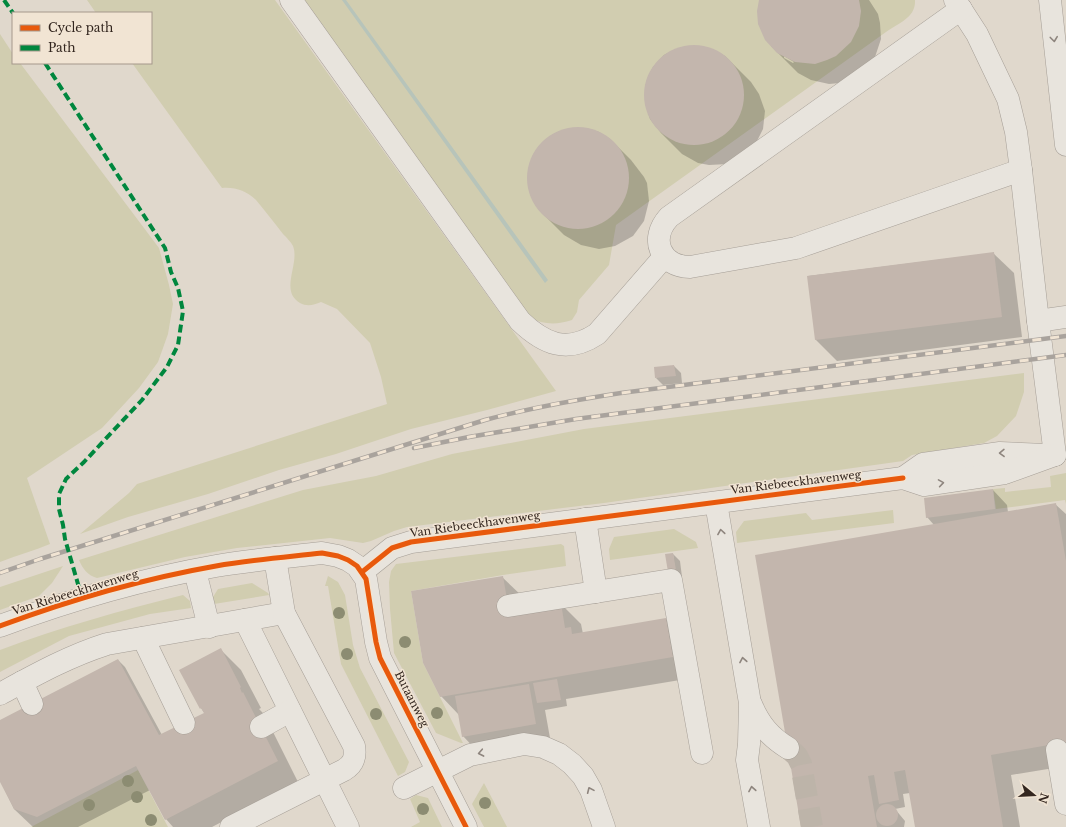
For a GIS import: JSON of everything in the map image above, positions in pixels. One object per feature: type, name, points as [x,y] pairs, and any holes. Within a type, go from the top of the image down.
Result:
[{"type":"street","points":[[291,0],[520,321],[536,335],[548,341],[560,344],[573,345],[586,341],[597,334],[664,257]]},
{"type":"street","points":[[1050,0],[1066,145]]},
{"type":"street","points":[[1021,170],[796,248],[690,267],[672,263],[664,257],[658,240],[659,231],[669,217],[958,5],[977,34],[1008,99],[1016,132],[1021,170],[1038,321],[1060,455]]},
{"type":"street","points":[[1038,321],[1066,317]]},
{"type":"street","name":"Van Riebeeckhavenweg","points":[[0,626],[39,612],[109,591],[195,571],[275,558],[322,553],[330,554],[348,560],[357,566],[362,572],[392,548],[411,542],[903,478],[923,464],[1000,452],[1060,455]]},
{"type":"street","points":[[716,503],[750,704],[750,744],[747,760],[758,827]]},
{"type":"street","points":[[585,519],[596,592]]},
{"type":"street","points":[[231,827],[350,766],[355,754],[354,746],[284,613],[275,558]]},
{"type":"street","points":[[195,571],[208,627]]},
{"type":"street","name":"Butaanweg","points":[[362,572],[366,579],[380,658],[466,827]]},
{"type":"street","points":[[508,606],[671,580],[702,753]]},
{"type":"street","points":[[0,694],[58,663],[83,652],[107,644],[284,613]]},
{"type":"street","points":[[245,620],[348,827]]},
{"type":"street","points":[[143,638],[184,723]]},
{"type":"street","points":[[22,682],[32,704]]},
{"type":"street","points":[[750,704],[758,720],[768,734],[788,748]]},
{"type":"street","points":[[261,727],[290,711]]},
{"type":"street","points":[[404,788],[437,770],[470,755],[524,744],[543,747],[568,760],[583,776],[591,790],[604,827]]},
{"type":"street","points":[[1057,750],[1066,804]]},
{"type":"shaded area","points":[[87,0],[275,0],[556,391],[411,429],[336,454],[279,470],[208,494],[128,517],[80,534],[129,493],[137,484],[387,404],[381,377],[370,343],[337,309],[321,302],[313,305],[305,305],[294,298],[291,292],[290,284],[294,261],[292,244],[256,200],[245,192],[236,189],[222,188],[133,64],[152,64],[152,12],[95,12]]},
{"type":"shaded area","points":[[301,0],[915,0],[915,6],[913,11],[905,19],[616,225],[609,265],[579,300],[577,312],[572,320],[561,323],[545,323],[529,317]]},
{"type":"shaded area","points":[[342,0],[346,0],[548,280],[545,283]]},
{"type":"shaded area","points":[[0,34],[12,52],[12,64],[21,64],[159,248],[173,304],[168,334],[158,362],[139,388],[102,428],[27,478],[50,544],[0,562]]},
{"type":"shaded area","points":[[1024,373],[1024,392],[1016,416],[997,436],[984,443],[912,455],[903,461],[604,503],[407,527],[363,543],[330,538],[237,548],[185,557],[97,578],[86,571],[79,560],[303,490],[376,476],[452,454],[584,429]]},
{"type":"shaded area","points":[[1066,473],[1066,504],[1065,500],[996,509],[993,489],[1005,488],[1005,492],[1051,487],[1050,476]]},
{"type":"shaded area","points":[[893,510],[894,523],[737,543],[736,532],[744,521],[806,513],[812,520]]},
{"type":"shaded area","points":[[674,529],[696,542],[698,548],[610,560],[609,549],[614,537]]},
{"type":"shaded area","points":[[561,544],[564,546],[566,566],[411,591],[423,663],[463,743],[436,733],[394,653],[389,582],[391,571],[396,564]]},
{"type":"shaded area","points":[[63,566],[52,583],[39,596],[0,610],[0,587]]},
{"type":"shaded area","points":[[328,576],[338,582],[345,595],[353,645],[360,668],[409,762],[405,772],[398,776],[341,664],[328,586],[325,586]]},
{"type":"shaded area","points":[[252,583],[269,595],[214,604],[213,597],[218,589]]},
{"type":"shaded area","points":[[183,595],[190,601],[191,608],[150,614],[69,636],[0,672],[0,650],[90,620]]},
{"type":"shaded area","points":[[138,770],[168,827],[31,827]]},
{"type":"shaded area","points":[[484,783],[507,827],[484,827],[472,804]]},
{"type":"shaded area","points":[[416,795],[428,798],[442,827],[411,827],[420,822],[410,799]]},
{"type":"building","points":[[759,0],[859,0],[861,11],[859,26],[851,42],[836,56],[815,64],[795,62],[777,53],[765,40],[758,24],[757,11]]},
{"type":"building","points":[[694,45],[713,48],[730,59],[741,76],[744,95],[741,114],[730,131],[713,142],[694,145],[675,142],[658,131],[647,114],[644,95],[647,76],[658,59],[675,48]]},
{"type":"building","points":[[578,127],[598,131],[614,142],[625,158],[629,178],[625,198],[614,214],[598,225],[578,229],[558,225],[542,214],[531,198],[527,178],[531,158],[542,142],[558,131]]},
{"type":"building","points":[[994,252],[1002,317],[815,340],[807,276]]},
{"type":"building","points":[[674,365],[676,376],[655,378],[654,367]]},
{"type":"building","points":[[993,489],[995,509],[926,518],[924,498]]},
{"type":"building","points":[[1056,503],[1066,561],[1066,742],[991,755],[1003,827],[915,827],[905,770],[894,772],[899,800],[879,804],[874,775],[868,776],[877,827],[801,827],[755,555]]},
{"type":"building","points":[[673,553],[676,570],[668,572],[665,554]]},
{"type":"building","points":[[503,576],[509,611],[561,603],[565,628],[571,627],[572,634],[666,618],[673,657],[440,697],[423,663],[411,591]]},
{"type":"building","points":[[221,648],[241,687],[242,693],[243,692],[278,761],[165,820],[136,766],[37,817],[14,809],[0,782],[0,720],[118,659],[159,735],[204,713],[201,708],[200,709],[179,670]]},
{"type":"building","points":[[557,679],[561,700],[537,703],[533,683]]},
{"type":"building","points":[[529,684],[536,724],[462,737],[455,696]]},
{"type":"building","points":[[883,804],[891,804],[898,811],[898,819],[891,826],[883,826],[876,819],[876,811]]},
{"type":"tunnel","points":[[788,748],[797,756],[801,764],[812,827]]},
{"type":"railway","points":[[0,573],[40,559],[485,420],[519,412],[570,401],[621,393],[1066,336]]},
{"type":"railway","points":[[414,448],[576,419],[1066,355]]},
{"type":"marked path","points":[[4,0],[12,12]]},
{"type":"marked path","points":[[46,64],[165,248],[171,272],[178,288],[183,311],[178,345],[167,367],[142,400],[66,479],[59,494],[59,509],[65,539],[82,598]]},
{"type":"cycle path","points":[[362,572],[392,548],[411,542],[903,478]]},
{"type":"cycle path","points":[[0,626],[53,607],[106,591],[188,571],[242,562],[322,553],[338,556],[348,560],[357,566],[366,579],[380,658],[466,827]]}]
